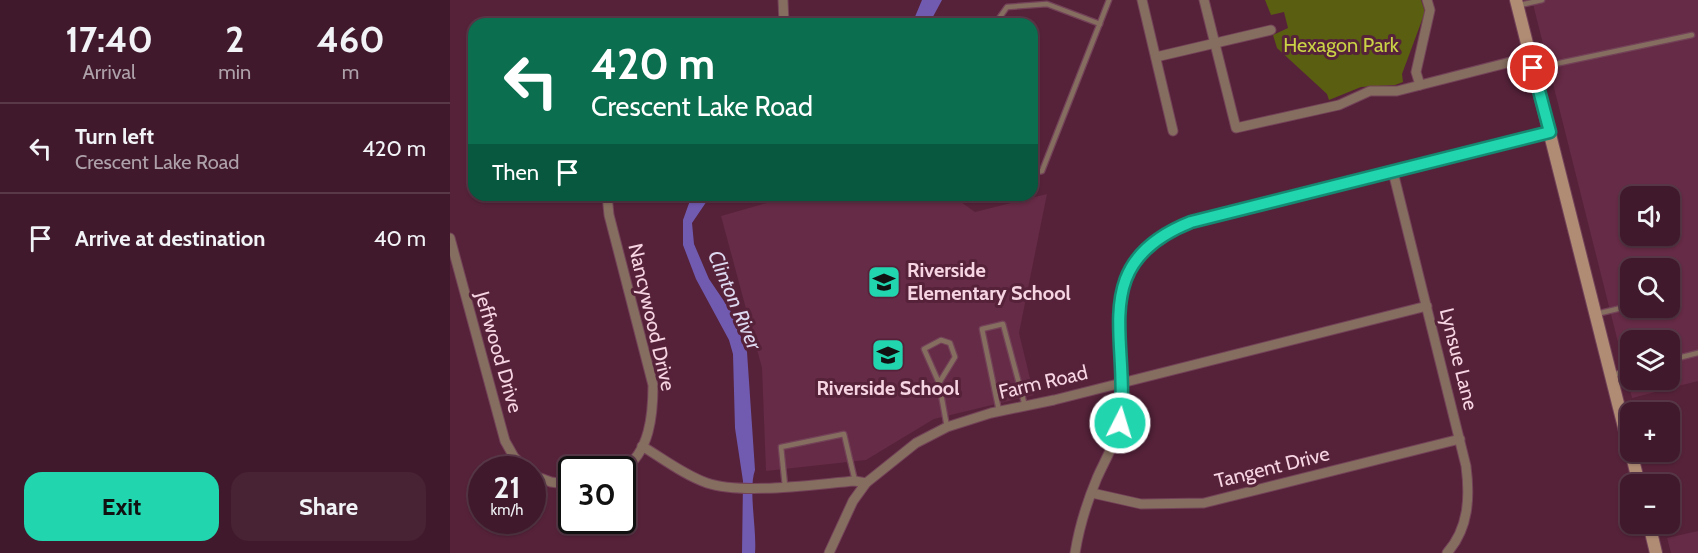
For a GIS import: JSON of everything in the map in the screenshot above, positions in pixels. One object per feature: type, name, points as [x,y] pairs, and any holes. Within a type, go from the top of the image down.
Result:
[{"type":"street","points":[[783,0],[784,18]]},
{"type":"street","points":[[1142,0],[1173,131]]},
{"type":"street","points":[[1204,0],[1236,128],[1339,105],[1370,92],[1397,91],[1532,63]]},
{"type":"street","points":[[1420,85],[1416,72],[1430,10],[1427,0]]},
{"type":"street","points":[[1517,3],[1620,407]]},
{"type":"street","points":[[1156,57],[1271,30]]},
{"type":"street","points":[[1075,553],[1092,493],[1120,423],[1122,382],[1117,318],[1122,289],[1129,270],[1158,238],[1191,222],[1550,132]]},
{"type":"street","name":"Lynsue Lane","points":[[1393,172],[1460,439],[1468,487],[1468,507],[1463,527],[1447,553]]},
{"type":"street","name":"Nancywood Drive","points":[[608,201],[609,215],[652,385],[653,409],[649,432],[642,446]]},
{"type":"street","name":"Jeffwood Drive","points":[[450,238],[505,441],[513,456]]},
{"type":"street","name":"Farm Road","points":[[831,551],[853,501],[866,483],[916,443],[947,426],[999,411],[1427,306]]},
{"type":"street","name":"Tangent Drive","points":[[1092,493],[1141,504],[1204,503],[1460,439]]},
{"type":"street","points":[[636,456],[642,446],[706,482],[736,487],[855,481],[866,483]]},
{"type":"street","points":[[1651,534],[1656,553]]},
{"type":"lane","points":[[1038,172],[1042,171],[1109,0]]},
{"type":"lane","points":[[1517,3],[1542,0]]},
{"type":"lane","points":[[999,18],[1007,7],[1047,4],[1100,24]]},
{"type":"lane","points":[[1532,63],[1692,35]]},
{"type":"lane","points":[[1596,314],[1620,308]]},
{"type":"lane","points":[[999,411],[982,329],[1003,324],[1025,406]]},
{"type":"lane","points":[[939,383],[955,357],[950,343],[941,340],[924,349],[939,383],[947,426]]},
{"type":"lane","points":[[1680,358],[1698,353]]},
{"type":"lane","points":[[1612,375],[1620,373]]},
{"type":"lane","points":[[785,486],[781,447],[844,434],[855,481]]},
{"type":"shaded area","points":[[922,0],[942,0],[932,18],[914,18]]},
{"type":"shaded area","points":[[1532,0],[1698,0],[1698,381],[1680,386],[1680,330],[1620,330],[1620,350]]},
{"type":"shaded area","name":"Riverside Elementary School","points":[[1047,194],[1019,333],[1034,395],[934,419],[866,460],[766,471],[762,368],[721,216],[774,201],[959,201],[975,212],[1019,201],[1038,201],[1038,196]]},
{"type":"shaded area","points":[[690,201],[707,201],[692,223],[694,244],[709,279],[730,310],[747,352],[755,470],[752,499],[755,553],[742,553],[743,481],[735,428],[733,354],[729,340],[696,279],[683,245],[683,220]]},
{"type":"shaded area","points":[[1630,390],[1663,390],[1632,398]]},
{"type":"shaded area","points":[[1698,531],[1698,553],[1671,553],[1667,538]]},
{"type":"green space","name":"Hexagon Park","points":[[1265,0],[1421,0],[1425,12],[1402,74],[1403,82],[1395,85],[1361,87],[1329,100],[1327,94],[1277,48],[1273,35],[1288,28],[1284,12],[1271,15]]},
{"type":"place","name":"Riverside Elementary School","points":[[884,282]]},
{"type":"place","name":"Riverside School","points":[[888,355]]},
{"type":"route","points":[[1120,423],[1123,397],[1117,318],[1122,289],[1129,270],[1158,238],[1191,222],[1550,132],[1533,68]]},
{"type":"water label","name":"Clinton River","points":[[735,300]]}]
